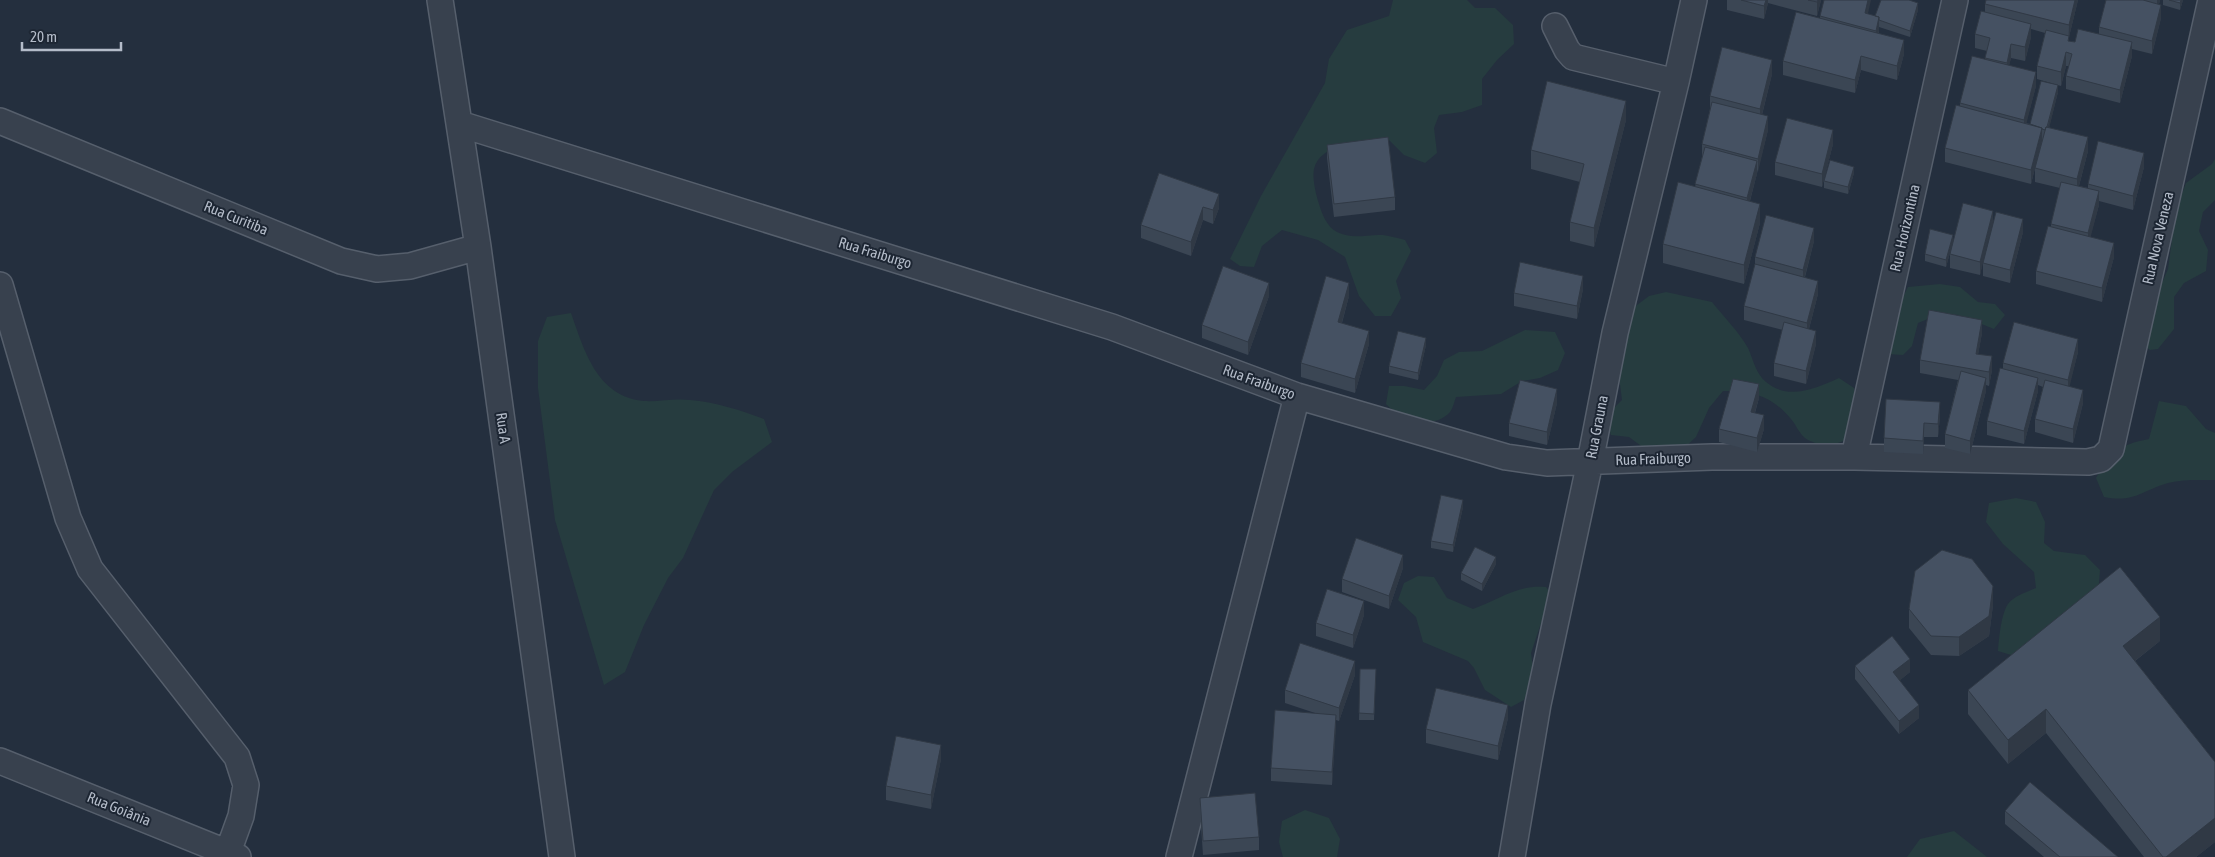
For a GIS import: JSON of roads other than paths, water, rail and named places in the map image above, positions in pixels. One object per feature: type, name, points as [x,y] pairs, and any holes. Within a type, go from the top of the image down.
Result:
[{"type":"street","name":"Rua A","points":[[440,0],[478,247],[562,857]]},
{"type":"street","name":"Rua Grauna","points":[[1512,857],[1538,704],[1590,462],[1615,333],[1694,0]]},
{"type":"street","name":"Rua Horizontina","points":[[1854,457],[1955,0]]},
{"type":"street","name":"Rua Nova Veneza","points":[[2088,462],[2101,459],[2111,449],[2211,0]]},
{"type":"street","points":[[1555,26],[1567,50],[1573,57],[1676,82]]},
{"type":"street","name":"Rua Curitiba","points":[[0,121],[341,261],[377,269],[410,266],[478,247]]},
{"type":"street","name":"Rua Fraiburgo","points":[[460,124],[1112,327],[1297,396],[1506,456],[1547,463],[1712,457],[1854,457],[2088,462]]},
{"type":"street","points":[[0,285],[68,518],[90,568],[237,757],[246,785],[233,855]]},
{"type":"street","points":[[1179,857],[1297,396]]},
{"type":"street","name":"Rua Goiânia","points":[[0,761],[233,855]]}]
